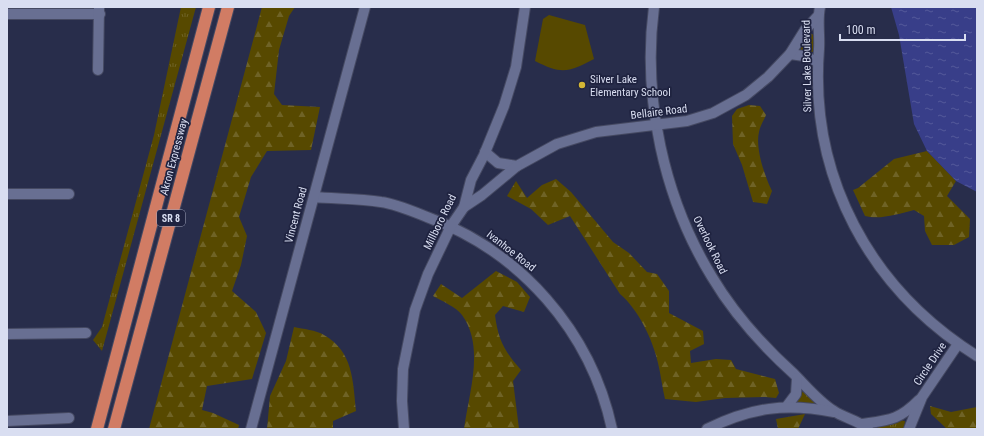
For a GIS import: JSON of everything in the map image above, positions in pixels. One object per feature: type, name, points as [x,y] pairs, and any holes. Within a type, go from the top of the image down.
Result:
[{"type":"highway","name":"Akron Expressway","points":[[97,429],[209,7]]},
{"type":"highway","name":"Akron Expressway","points":[[114,429],[228,7]]},
{"type":"street","name":"Vincent Road","points":[[251,429],[365,7]]},
{"type":"street","name":"Millboro Road","points":[[404,429],[402,401],[403,369],[410,330],[428,274],[451,226],[464,207],[471,180],[485,152],[511,87],[524,22],[525,7]]},
{"type":"street","name":"Overlook Road","points":[[654,7],[652,62],[657,124],[666,166],[676,199],[689,232],[712,277],[743,321],[768,350],[834,412],[865,426]]},
{"type":"street","points":[[7,14],[99,10],[98,70]]},
{"type":"street","name":"Bellaire Road","points":[[464,207],[482,195],[517,166],[544,150],[570,139],[602,130],[694,120],[726,107],[759,85],[790,54],[805,30],[819,12]]},
{"type":"street","name":"Silver Lake Boulevard","points":[[819,12],[819,98],[825,144],[838,190],[855,228],[874,259],[901,294],[924,316],[958,344],[977,356]]},
{"type":"street","points":[[790,54],[804,56],[818,62]]},
{"type":"street","points":[[485,152],[498,163],[517,166]]},
{"type":"street","points":[[7,194],[69,194]]},
{"type":"street","name":"Ivanhoe Road","points":[[314,197],[381,202],[451,226],[478,240],[504,258],[539,290],[553,306],[580,346],[604,397],[612,429]]},
{"type":"street","points":[[7,334],[86,333]]},
{"type":"street","name":"Circle Drive","points":[[865,426],[890,420],[906,413],[922,397],[958,344]]},
{"type":"street","points":[[787,406],[796,394],[797,378]]},
{"type":"street","name":"Circle Drive","points":[[909,429],[922,397]]},
{"type":"street","points":[[707,429],[735,417],[787,406],[807,407],[834,412]]},
{"type":"street","points":[[7,421],[69,418]]},
{"type":"green space","points":[[181,7],[196,7],[102,351],[93,340],[102,327],[154,135]]},
{"type":"green space","points":[[262,7],[295,7],[289,16],[279,50],[274,94],[282,105],[320,107],[311,150],[267,151],[251,177],[239,217],[247,236],[241,265],[232,291],[256,312],[266,333],[252,379],[207,386],[202,410],[213,413],[239,425],[238,429],[149,429]]},
{"type":"green space","points":[[549,15],[585,25],[594,59],[578,67],[565,70],[552,68],[535,61],[543,19]]},
{"type":"green space","points":[[810,33],[815,36],[813,52],[800,50]]},
{"type":"green space","points":[[749,105],[760,106],[766,115],[760,128],[758,146],[761,162],[772,191],[767,204],[753,202],[742,165],[733,144],[732,116],[737,109]]},
{"type":"green space","points":[[927,151],[956,181],[947,196],[970,219],[969,237],[954,245],[932,245],[925,231],[924,216],[914,210],[883,217],[865,216],[853,190],[858,188],[894,159]]},
{"type":"green space","points":[[556,179],[571,192],[613,242],[629,253],[647,272],[657,274],[669,291],[669,313],[703,331],[704,344],[690,351],[691,363],[716,359],[731,360],[736,369],[775,379],[779,393],[776,398],[725,398],[696,402],[665,399],[656,354],[649,335],[639,316],[627,300],[620,294],[570,216],[548,225],[531,209],[507,196],[516,181],[527,198],[542,185]]},
{"type":"green space","points":[[496,271],[517,282],[530,297],[524,312],[503,306],[495,315],[500,339],[521,370],[513,381],[519,429],[464,429],[474,370],[473,341],[469,328],[462,315],[453,307],[433,296],[441,284],[462,298]]},
{"type":"green space","points":[[294,327],[317,332],[334,342],[341,349],[350,368],[356,411],[333,421],[333,429],[267,429],[270,396],[286,361]]},
{"type":"green space","points":[[804,390],[816,401],[814,403],[797,403],[798,398]]},
{"type":"green space","points":[[930,406],[951,412],[977,407],[977,429],[947,429],[931,414]]},
{"type":"green space","points":[[805,414],[798,429],[778,429],[776,419]]},
{"type":"green space","points":[[900,420],[905,421],[904,429],[877,429],[878,427]]},
{"type":"water","points":[[891,7],[977,7],[977,192],[956,181],[927,151],[914,124],[899,35]]},
{"type":"place","name":"Silver Lake Elementary School","points":[[582,85]]}]
